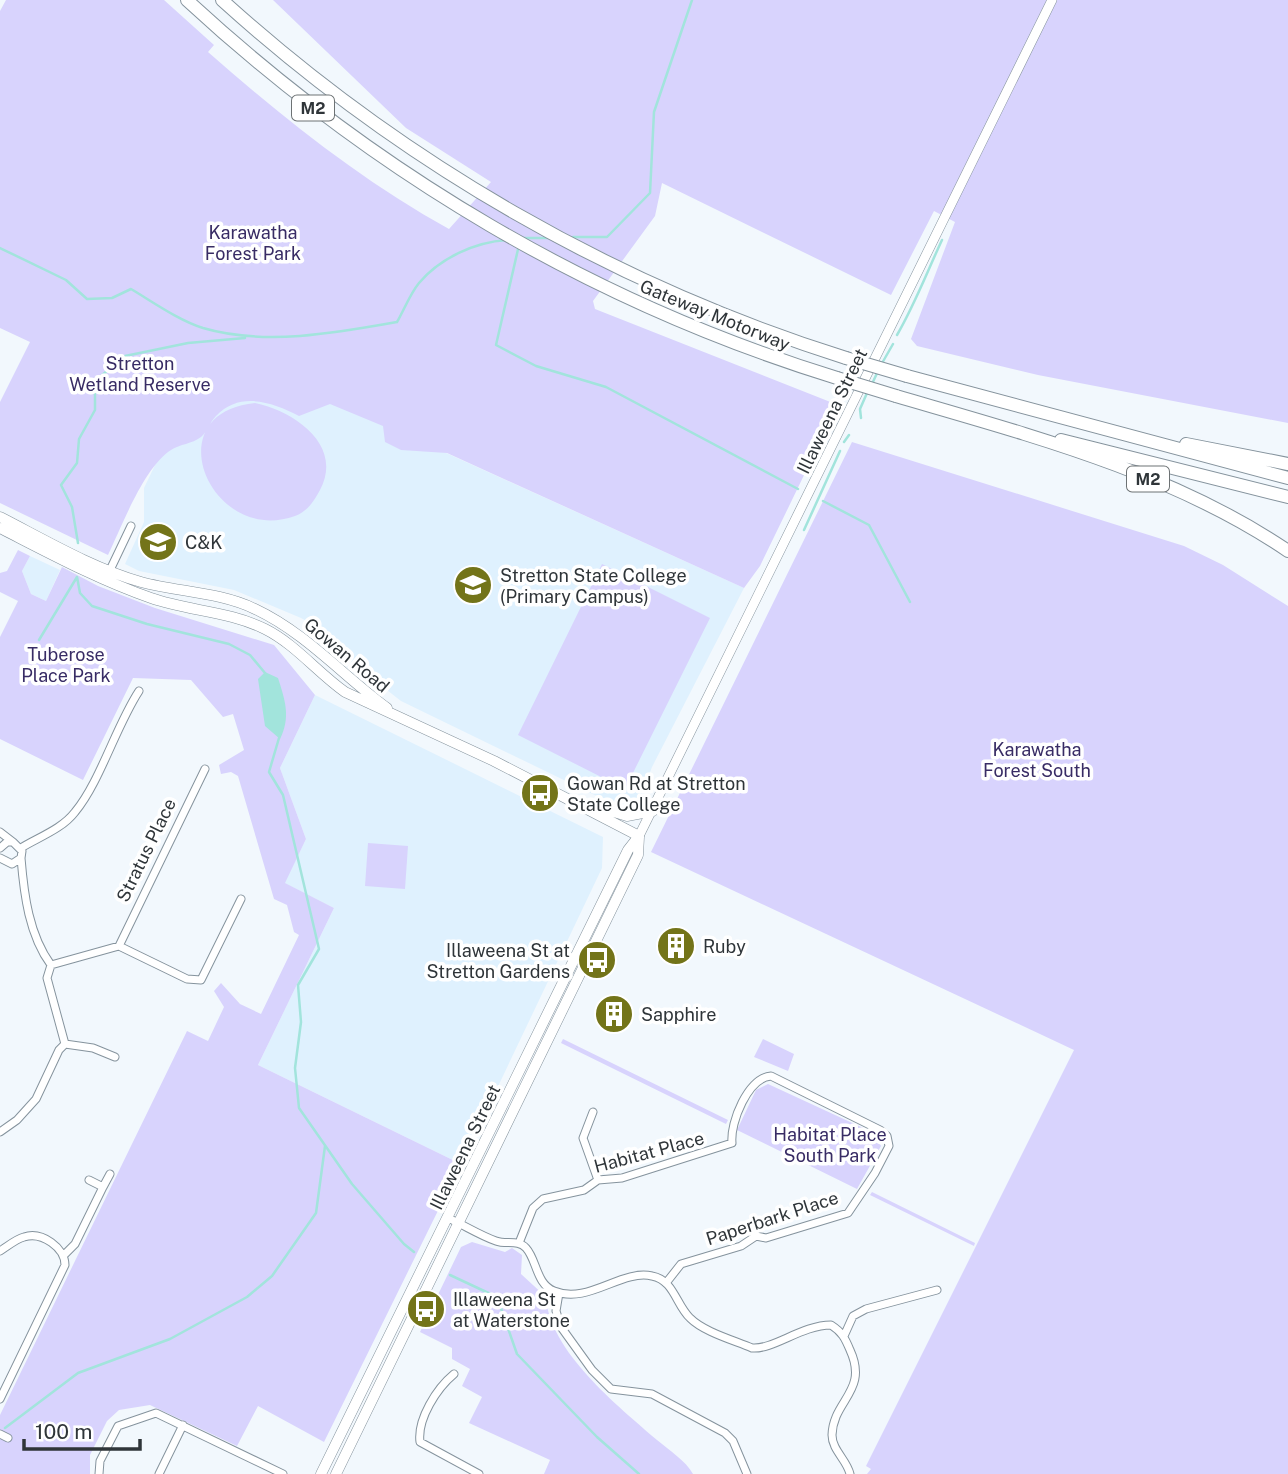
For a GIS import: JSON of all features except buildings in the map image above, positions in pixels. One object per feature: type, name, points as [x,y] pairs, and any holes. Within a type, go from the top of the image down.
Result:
[{"type":"highway","name":"Gateway Motorway","points":[[187,0],[231,41],[337,126],[450,202],[525,247],[622,297],[716,337],[836,378],[999,427],[1171,488],[1246,525],[1288,551]]},
{"type":"highway","name":"Gateway Motorway","points":[[222,0],[345,102],[462,182],[544,230],[633,275],[711,310],[846,358],[907,376],[1288,478]]},
{"type":"highway","points":[[999,427],[1018,428],[1288,497]]},
{"type":"highway","points":[[1103,427],[1288,464]]},
{"type":"main road","name":"Gowan Road","points":[[0,517],[139,581],[208,594],[258,610],[286,625],[399,716]]},
{"type":"main road","name":"Gowan Road","points":[[0,528],[106,581],[141,594],[265,629],[290,645],[323,677],[345,692],[567,798],[639,836]]},
{"type":"main road","points":[[567,798],[619,815],[640,816],[653,811]]},
{"type":"main road","name":"Illaweena Street","points":[[321,1474],[628,850],[639,836]]},
{"type":"main road","name":"Illaweena Street","points":[[336,1474],[493,1157],[638,855],[639,836]]},
{"type":"main road","points":[[543,1023],[555,1029]]},
{"type":"main road","points":[[477,1157],[493,1157]]},
{"type":"street","name":"Illaweena Street","points":[[639,836],[1052,0]]},
{"type":"street","points":[[110,569],[131,526]]},
{"type":"street","points":[[21,848],[59,827],[76,812],[125,713],[139,691]]},
{"type":"street","name":"Stratus Place","points":[[119,946],[205,769]]},
{"type":"street","points":[[0,832],[21,848]]},
{"type":"street","points":[[0,848],[7,842],[13,842]]},
{"type":"street","points":[[21,848],[22,882],[41,950],[51,965]]},
{"type":"street","points":[[9,864],[20,858]]},
{"type":"street","points":[[0,859],[9,864],[22,882]]},
{"type":"street","points":[[51,965],[119,946],[187,979],[201,980],[241,899]]},
{"type":"street","points":[[51,965],[47,978],[65,1044]]},
{"type":"street","points":[[0,1132],[17,1120],[36,1099],[59,1049],[65,1044],[93,1048],[115,1057]]},
{"type":"street","name":"Paperbark Place","points":[[666,1283],[681,1264],[741,1246],[756,1236],[766,1238],[848,1213],[875,1174],[888,1146],[887,1136],[880,1129],[771,1076],[755,1081],[731,1130],[732,1143]]},
{"type":"street","points":[[593,1112],[583,1138],[598,1180]]},
{"type":"street","name":"Habitat Place","points":[[519,1242],[533,1208],[542,1199],[584,1190],[598,1180],[622,1178],[719,1150],[732,1143]]},
{"type":"street","points":[[65,1254],[75,1244],[110,1174]]},
{"type":"street","points":[[89,1180],[103,1187]]},
{"type":"street","points":[[448,1218],[496,1241],[519,1242],[527,1249],[544,1282],[559,1293],[579,1294],[650,1275],[666,1283],[692,1320],[752,1348],[762,1349],[779,1339],[818,1325],[831,1325],[844,1336],[857,1365],[857,1378],[834,1425],[832,1438],[850,1474]]},
{"type":"street","points":[[0,1251],[28,1236],[58,1246],[65,1254],[65,1265],[0,1399]]},
{"type":"street","points":[[844,1336],[853,1316],[937,1290]]},
{"type":"street","points":[[559,1293],[556,1311],[561,1328],[592,1370],[611,1389],[652,1394],[725,1433],[733,1441],[747,1474]]},
{"type":"street","points":[[454,1374],[439,1386],[419,1433],[420,1442],[479,1474]]},
{"type":"street","points":[[99,1474],[100,1461],[118,1426],[156,1413],[283,1474]]},
{"type":"street","points":[[159,1474],[183,1425]]},
{"type":"shaded area","name":"Stretton State College (Primary Campus)","points":[[205,361],[250,364],[744,588],[652,767],[638,804],[629,806],[605,800],[401,701],[351,662],[319,628],[301,618],[234,590],[139,571],[125,564],[144,522],[144,488]]},
{"type":"shaded area","points":[[30,556],[60,570],[46,601],[31,594],[22,571]]},
{"type":"shaded area","points":[[265,672],[278,678],[285,701],[286,716],[280,739],[265,726],[258,679]]},
{"type":"shaded area","points":[[315,695],[603,837],[602,868],[461,1164],[258,1065],[334,908],[284,883],[306,839],[280,768]]},
{"type":"green space","points":[[6,0],[164,0],[214,45],[208,52],[265,101],[354,169],[449,229],[491,182],[406,128],[273,0],[1288,0],[1288,423],[1038,375],[917,346],[911,339],[955,222],[934,211],[891,295],[662,183],[655,216],[593,301],[595,309],[838,405],[760,566],[744,588],[447,453],[401,450],[385,442],[383,426],[330,404],[299,416],[256,401],[235,403],[225,408],[201,437],[178,446],[161,458],[143,483],[108,555],[0,503],[0,402],[30,342],[0,328],[0,11]]},
{"type":"green space","points":[[255,403],[270,407],[299,422],[320,445],[325,459],[326,474],[320,490],[313,502],[295,516],[265,520],[239,512],[219,496],[206,475],[201,451],[207,429],[224,412]]},
{"type":"green space","name":"Karawatha Forest South","points":[[852,442],[1184,546],[1223,565],[1288,606],[1288,1474],[867,1474],[871,1469],[866,1466],[1074,1050],[651,852]]},
{"type":"green space","name":"Tuberose Place Park","points":[[18,550],[30,556],[22,571],[31,594],[46,601],[62,567],[98,586],[155,608],[274,645],[315,695],[280,768],[306,839],[285,883],[334,908],[258,1065],[461,1164],[324,1442],[258,1406],[237,1446],[150,1405],[119,1410],[107,1421],[90,1455],[90,1474],[0,1474],[0,1415],[187,1031],[208,1041],[224,1007],[214,991],[221,983],[240,1004],[261,1014],[299,935],[294,932],[287,905],[274,899],[238,776],[231,772],[221,774],[219,765],[244,750],[233,714],[223,717],[191,680],[133,678],[83,780],[0,739],[0,637],[18,601],[0,592],[0,573],[7,571]]},
{"type":"green space","points":[[602,564],[710,618],[625,789],[518,735]]},
{"type":"green space","points":[[368,843],[408,846],[405,889],[365,886]]},
{"type":"green space","points":[[563,1039],[728,1120],[726,1124],[561,1043]]},
{"type":"green space","points":[[763,1039],[794,1054],[788,1071],[754,1057]]},
{"type":"green space","name":"Habitat Place South Park","points":[[768,1084],[874,1133],[881,1146],[857,1189],[737,1130],[756,1090]]},
{"type":"green space","points":[[872,1192],[975,1243],[974,1246],[870,1195]]},
{"type":"green space","points":[[472,1242],[505,1252],[512,1248],[522,1255],[521,1274],[546,1297],[550,1317],[572,1357],[606,1394],[682,1460],[693,1474],[544,1474],[550,1460],[469,1423],[482,1397],[462,1386],[470,1369],[452,1359],[452,1348],[420,1332],[461,1247]]},
{"type":"waterway","points":[[573,237],[607,237],[650,193],[654,112],[692,0]]},
{"type":"waterway","points":[[524,238],[549,238]]},
{"type":"waterway","points":[[0,248],[66,280],[87,299],[112,298],[131,289],[194,325],[226,333],[275,337],[350,330],[397,322],[416,287],[437,266],[471,248],[507,240]]},
{"type":"waterway","points":[[897,335],[942,240]]},
{"type":"waterway","points":[[519,245],[496,345],[536,366],[606,387],[798,489]]},
{"type":"waterway","points":[[78,543],[72,507],[61,485],[77,463],[79,439],[95,410],[95,381],[125,356],[188,343],[245,338]]},
{"type":"waterway","points":[[881,365],[893,344]]},
{"type":"waterway","points":[[872,384],[878,371]]},
{"type":"waterway","points":[[861,418],[860,409],[867,393]]},
{"type":"waterway","points":[[844,442],[849,435]]},
{"type":"waterway","points":[[804,530],[840,451]]},
{"type":"waterway","points":[[823,501],[869,525],[910,602]]},
{"type":"waterway","points":[[77,577],[80,593],[92,606],[147,624],[229,644],[250,655],[265,673]]},
{"type":"waterway","points":[[39,640],[77,577]]},
{"type":"waterway","points":[[279,738],[269,772],[283,795],[319,949],[298,985],[301,1022],[295,1068],[299,1108],[352,1184],[414,1252]]},
{"type":"waterway","points":[[5,1428],[78,1373],[170,1339],[247,1297],[272,1276],[316,1213],[325,1146]]},
{"type":"waterway","points":[[450,1275],[497,1297],[517,1354],[597,1437],[639,1474]]},
{"type":"place","name":"C&K","points":[[158,542]]},
{"type":"place","name":"Stretton State College (Primary Campus)","points":[[473,585]]},
{"type":"place","name":"Gowan Rd at Stretton State College","points":[[540,793]]},
{"type":"place","name":"Ruby","points":[[676,946]]},
{"type":"place","name":"Illaweena St at Stretton Gardens","points":[[597,960]]},
{"type":"place","name":"Sapphire","points":[[614,1014]]},
{"type":"place","name":"Illaweena St at Waterstone","points":[[426,1309]]},
{"type":"park label","name":"Karawatha Forest Park","points":[[253,242]]},
{"type":"park label","name":"Stretton Wetland Reserve","points":[[140,373]]}]
